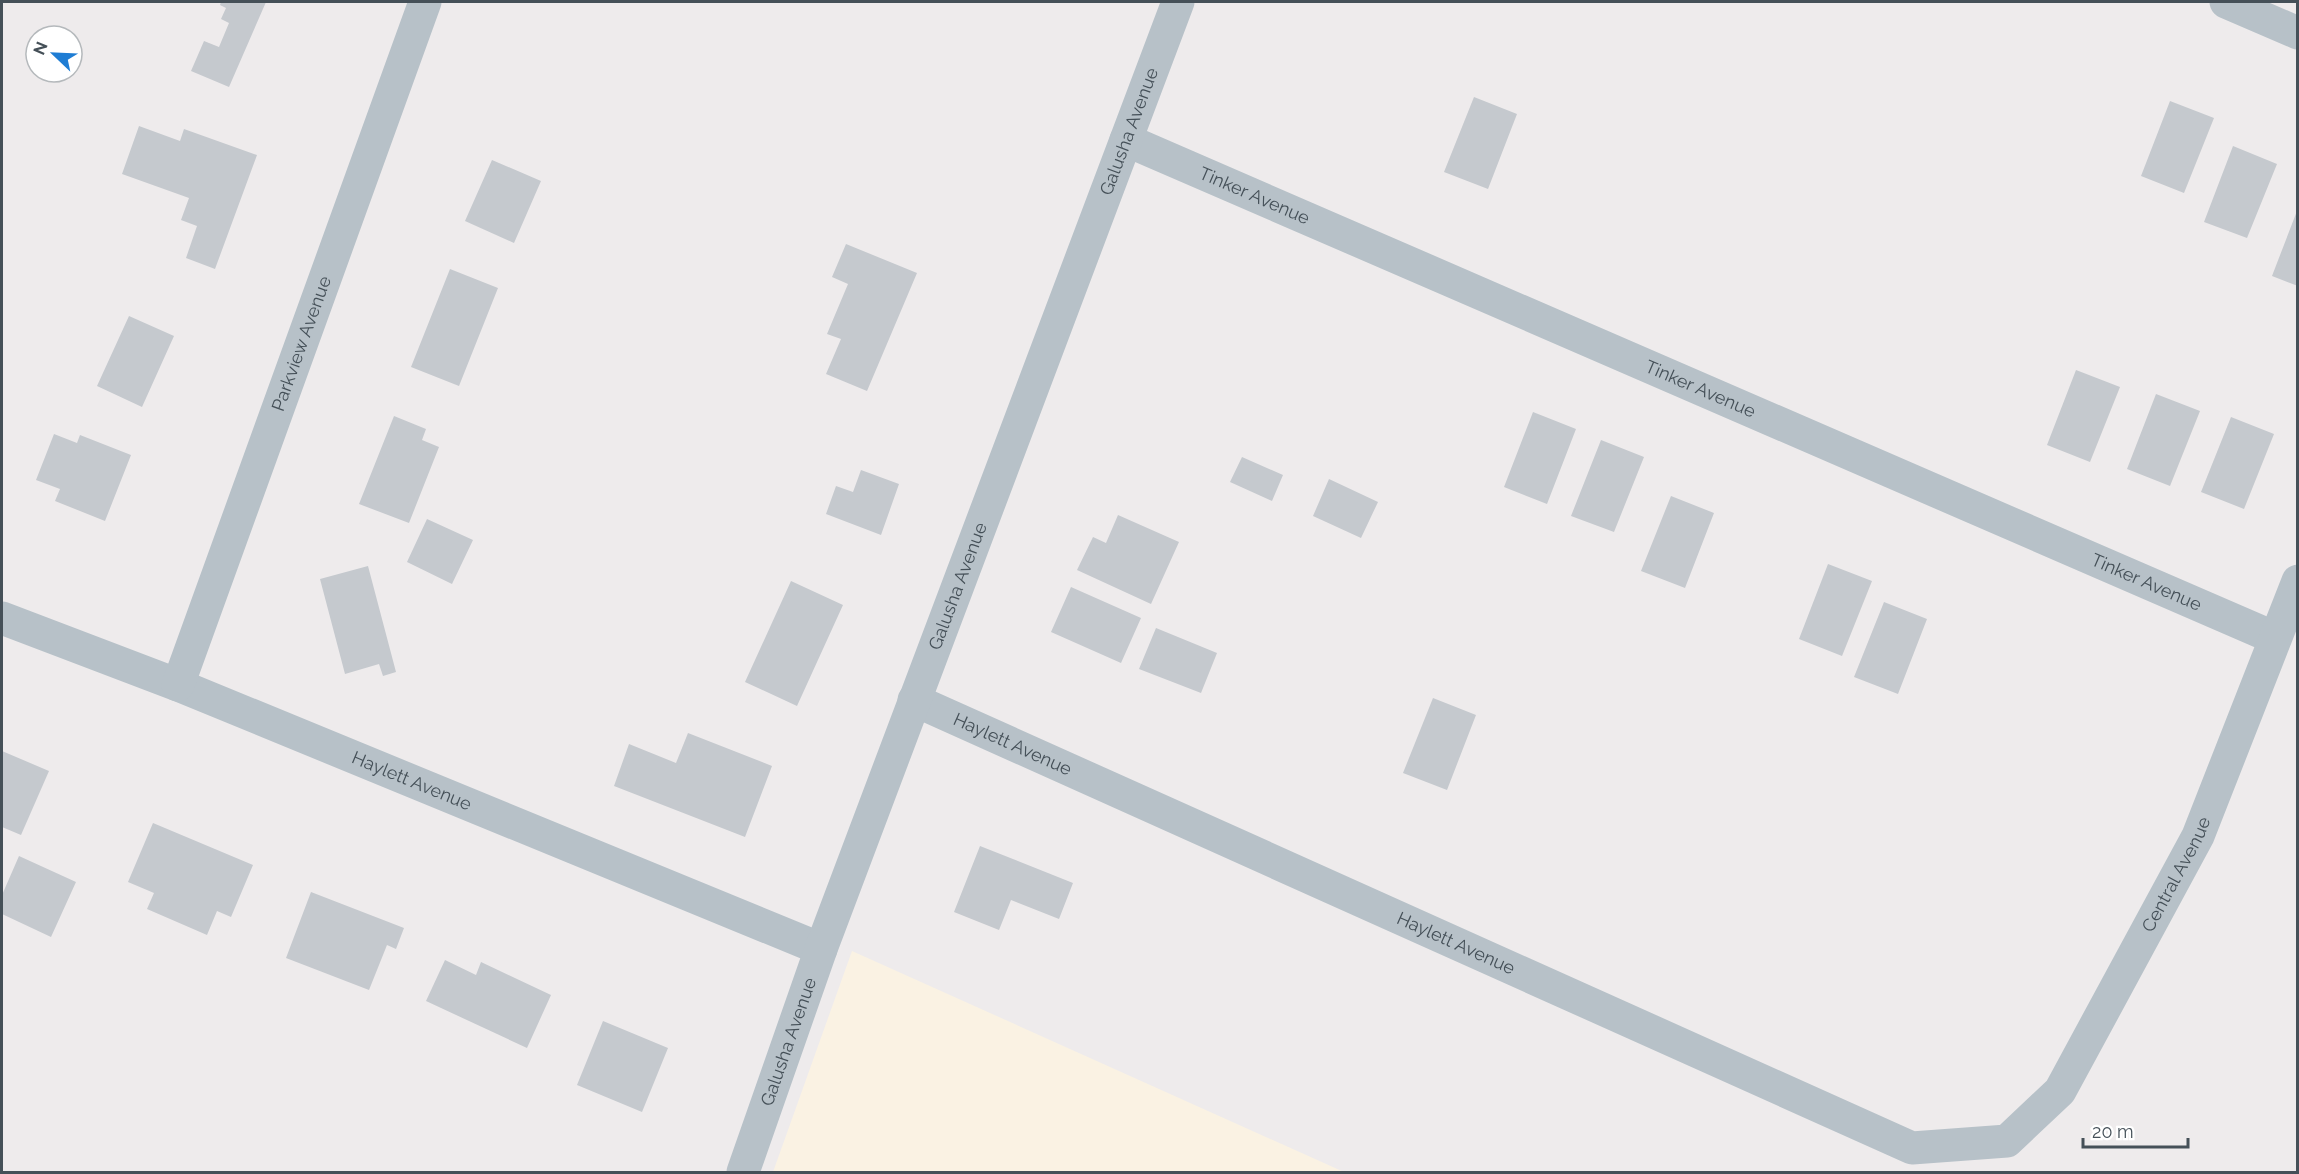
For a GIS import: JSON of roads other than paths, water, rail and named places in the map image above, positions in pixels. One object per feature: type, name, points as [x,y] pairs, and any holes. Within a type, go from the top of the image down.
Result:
[{"type":"street","name":"Parkview Avenue","points":[[178,686],[425,2]]},
{"type":"street","name":"Galusha Avenue","points":[[743,1173],[821,949],[1178,2]]},
{"type":"street","points":[[2226,2],[2298,33]]},
{"type":"street","name":"Tinker Avenue","points":[[1125,140],[2275,638]]},
{"type":"street","name":"Central Avenue","points":[[2007,1141],[2060,1091],[2198,836],[2298,581]]},
{"type":"street","name":"Haylett Avenue","points":[[2,618],[178,686],[821,949]]},
{"type":"street","name":"Haylett Avenue","points":[[914,700],[1912,1148],[2007,1141]]}]
